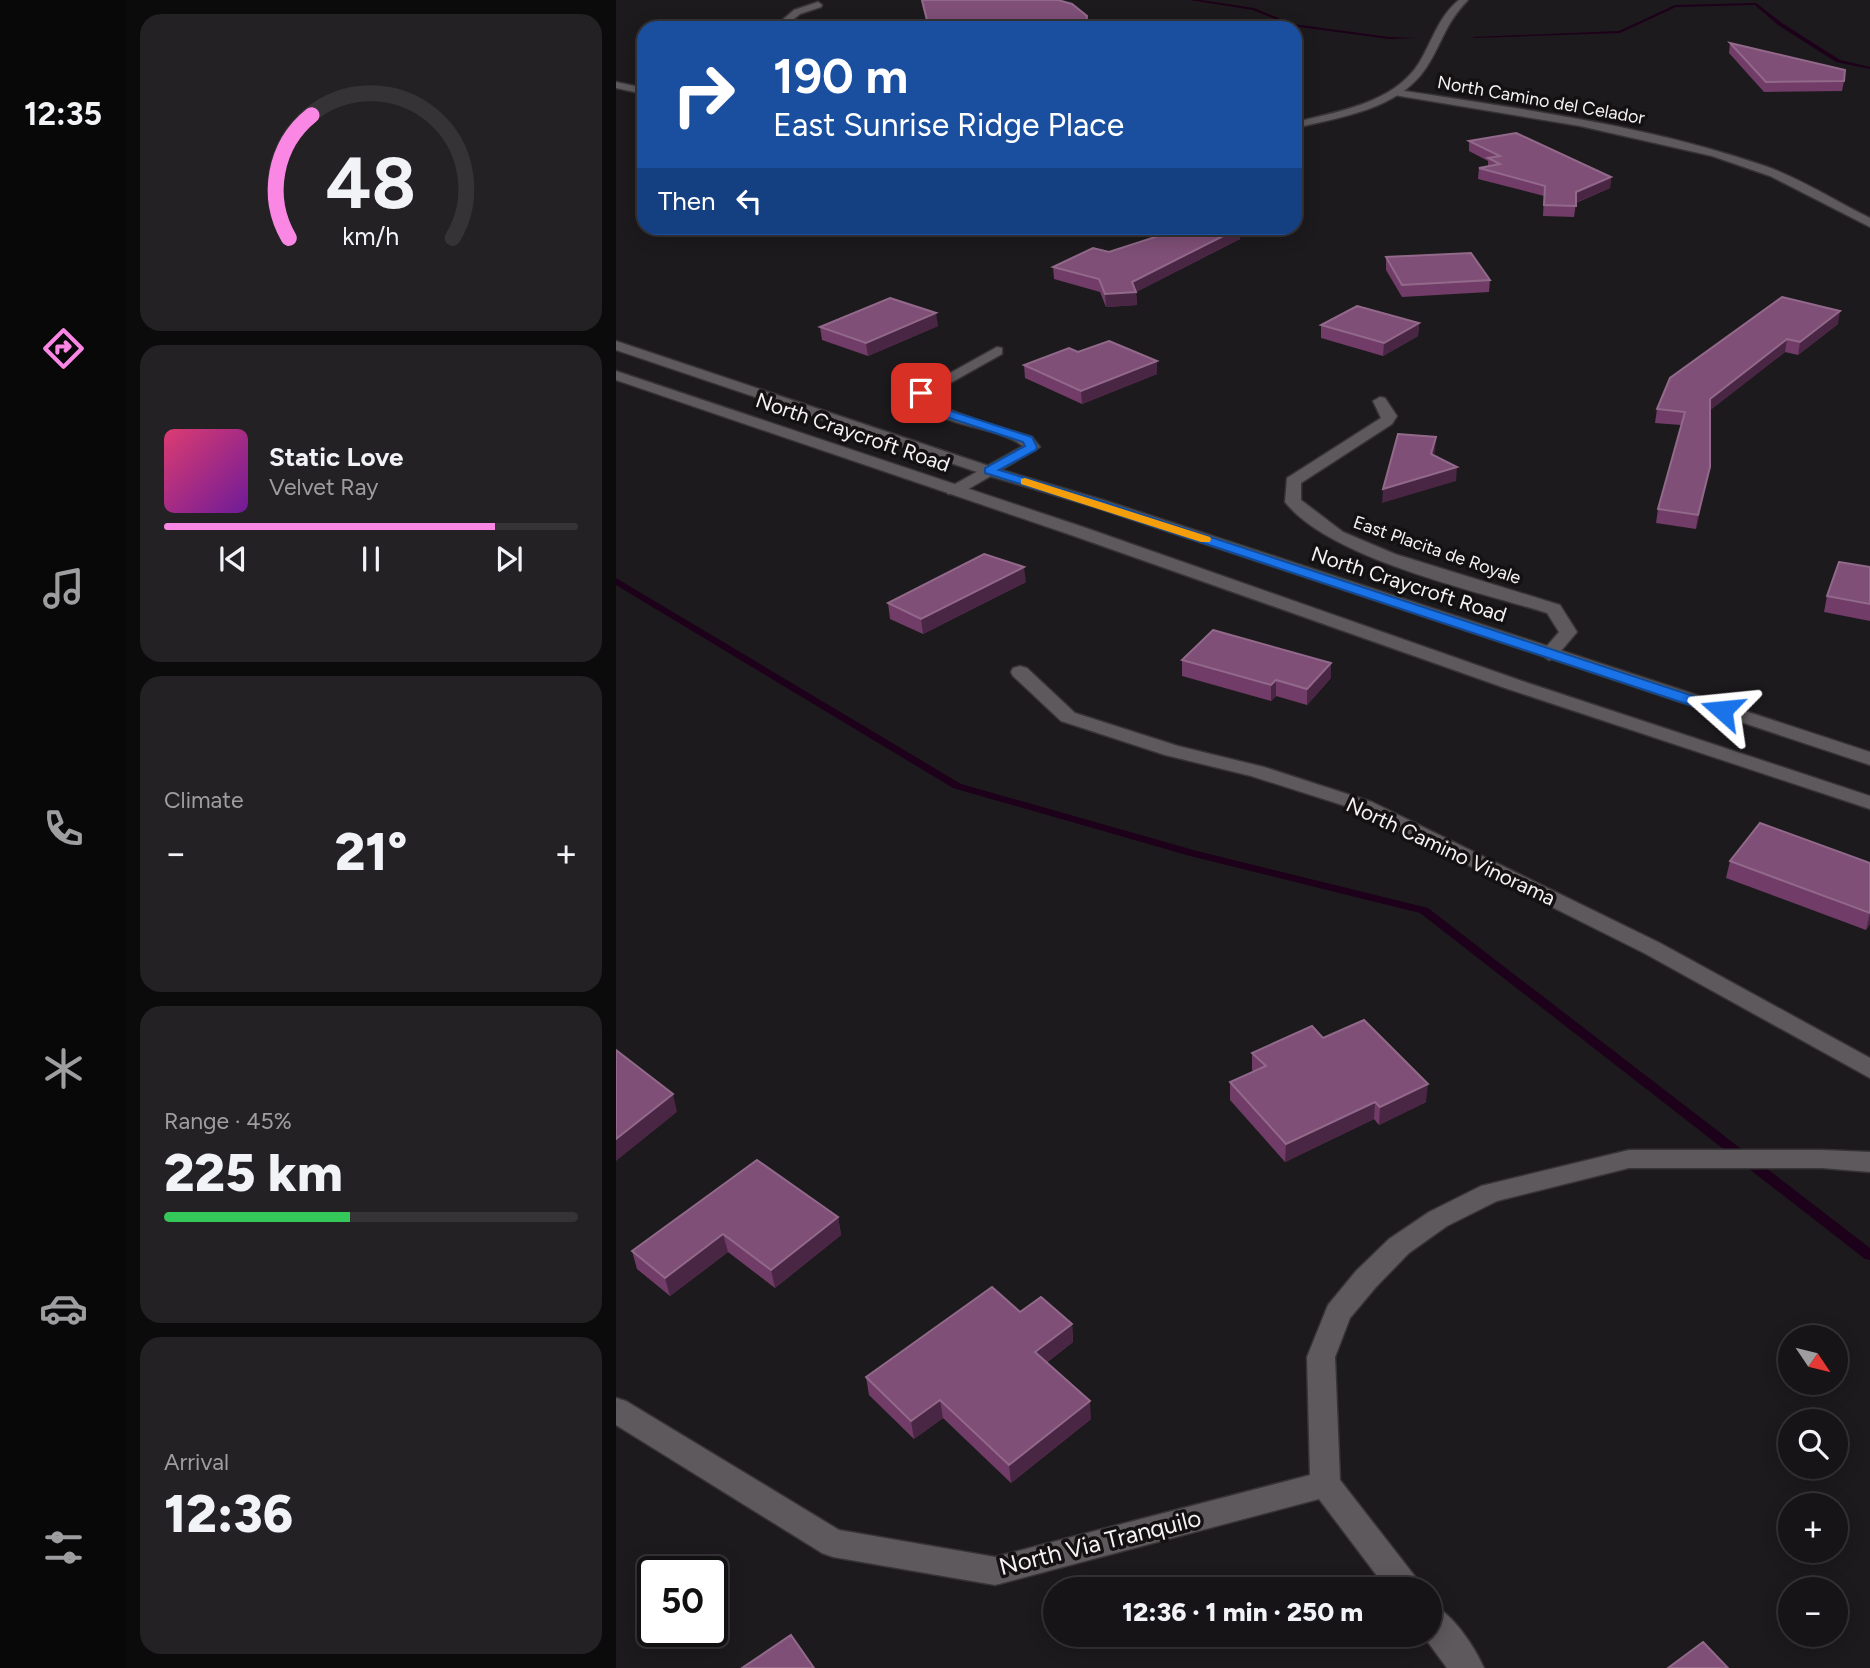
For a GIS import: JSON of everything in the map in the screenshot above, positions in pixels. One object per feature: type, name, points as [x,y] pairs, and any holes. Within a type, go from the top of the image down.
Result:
[{"type":"street","points":[[1302,123],[1398,93],[1420,70],[1446,18],[1464,0]]},
{"type":"street","points":[[786,21],[797,12],[818,5]]},
{"type":"street","points":[[616,85],[637,90]]},
{"type":"street","name":"North Camino del Celador","points":[[1398,93],[1600,125],[1667,141],[1762,169],[1870,223]]},
{"type":"street","name":"North Craycroft Road","points":[[616,345],[989,471],[1110,508],[1870,759]]},
{"type":"street","points":[[954,491],[1032,447],[1027,440],[944,412],[925,402],[921,393],[997,351]]},
{"type":"street","name":"North Craycroft Road","points":[[616,375],[1080,532],[1515,685],[1870,803]]},
{"type":"street","name":"East Placita de Royale","points":[[1380,401],[1390,416],[1387,421],[1293,481],[1293,502],[1337,536],[1389,558],[1554,610],[1567,632],[1549,654]]},
{"type":"street","name":"North Camino Vinorama","points":[[1020,672],[1068,717],[1172,751],[1257,771],[1365,806],[1653,948],[1870,1069]]},
{"type":"street","points":[[1397,1577],[1325,1484],[1321,1357],[1338,1313],[1366,1279],[1399,1246],[1438,1219],[1490,1193],[1629,1159],[1822,1159],[1870,1162]]},
{"type":"street","name":"North Via Tranquilo","points":[[616,1410],[833,1543],[995,1572],[1325,1484]]},
{"type":"street","points":[[1442,1635],[1467,1668]]},
{"type":"building","points":[[922,0],[1058,0],[1072,4],[1087,16],[1087,21],[927,21]]},
{"type":"building","points":[[1730,43],[1845,70],[1844,81],[1766,82]]},
{"type":"building","points":[[1516,133],[1611,177],[1576,192],[1576,206],[1544,205],[1545,186],[1479,168],[1500,164],[1488,158],[1500,156],[1469,141]]},
{"type":"building","points":[[1161,235],[1225,235],[1132,282],[1136,292],[1105,294],[1099,279],[1053,267],[1093,248],[1109,252]]},
{"type":"building","points":[[1471,253],[1490,280],[1402,285],[1386,257]]},
{"type":"building","points":[[1782,297],[1840,311],[1800,342],[1787,339],[1710,399],[1710,467],[1698,515],[1658,509],[1685,412],[1657,409],[1670,378]]},
{"type":"building","points":[[890,298],[936,313],[866,343],[820,327]]},
{"type":"building","points":[[1357,306],[1419,323],[1384,343],[1321,325]]},
{"type":"building","points":[[1109,341],[1157,361],[1081,391],[1024,365],[1069,348],[1078,352]]},
{"type":"building","points":[[1398,434],[1436,437],[1431,454],[1457,467],[1383,489]]},
{"type":"building","points":[[984,554],[1024,567],[921,619],[888,603]]},
{"type":"building","points":[[1839,562],[1870,567],[1870,604],[1827,596]]},
{"type":"building","points":[[1213,630],[1331,663],[1307,689],[1276,680],[1271,685],[1182,660]]},
{"type":"building","points":[[1760,823],[1870,863],[1870,913],[1730,861]]},
{"type":"building","points":[[1364,1020],[1428,1084],[1380,1107],[1375,1102],[1286,1144],[1230,1082],[1266,1066],[1252,1053],[1312,1026],[1323,1038]]},
{"type":"building","points":[[616,1050],[673,1094],[616,1139]]},
{"type":"building","points":[[757,1160],[838,1217],[771,1270],[723,1234],[665,1278],[632,1251]]},
{"type":"building","points":[[992,1287],[1020,1312],[1041,1297],[1072,1324],[1035,1352],[1090,1401],[1009,1465],[940,1400],[911,1421],[866,1377]]},
{"type":"building","points":[[791,1635],[814,1668],[742,1668]]},
{"type":"building","points":[[1703,1642],[1728,1668],[1668,1668]]},
{"type":"waterway","points":[[1192,0],[1254,9],[1282,21]]},
{"type":"waterway","points":[[1474,37],[1620,32],[1675,6],[1756,4],[1780,24],[1838,61],[1870,68]]},
{"type":"waterway","points":[[1302,26],[1389,38],[1414,38]]},
{"type":"waterway","points":[[616,581],[957,786],[1194,854],[1424,910],[1870,1255]]},
{"type":"slow traffic","points":[[1025,482],[1205,539]]},
{"type":"route","points":[[921,393],[925,402],[944,412],[1027,440],[1032,447],[989,471],[1097,503],[1722,710]]}]
